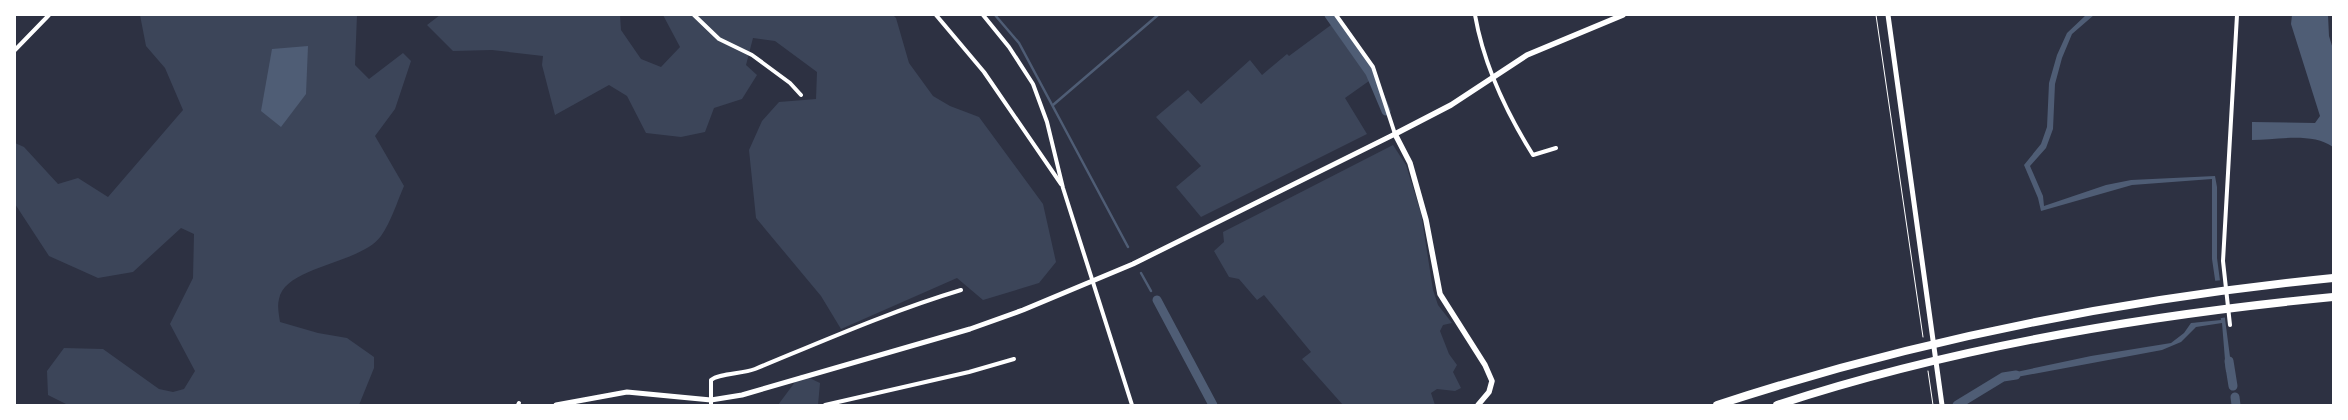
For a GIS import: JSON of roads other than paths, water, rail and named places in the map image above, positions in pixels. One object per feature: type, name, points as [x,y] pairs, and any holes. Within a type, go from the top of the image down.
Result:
[{"type":"highway","points":[[1718,405],[1868,360],[1942,341],[2055,316],[2177,296],[2333,278]]},
{"type":"highway","points":[[1777,405],[1871,378],[2062,334],[2179,315],[2333,297]]},
{"type":"main road","points":[[1478,405],[1489,392],[1492,381],[1485,364],[1440,294],[1426,220],[1410,164],[1395,134],[1452,105],[1492,77],[1527,56],[1623,15]]},
{"type":"street","points":[[15,50],[50,15]]},
{"type":"street","points":[[694,15],[719,39],[752,55],[790,83],[801,95]]},
{"type":"street","points":[[936,15],[984,72],[1064,188]]},
{"type":"street","points":[[982,15],[1009,47],[1033,84],[1047,122],[1064,188],[1092,282],[1132,405]]},
{"type":"street","points":[[556,405],[627,392],[711,402],[762,390],[970,329],[1092,282],[1395,134],[1373,67],[1336,15]]},
{"type":"street","points":[[1475,15],[1492,77],[1516,128],[1533,155],[1556,148]]},
{"type":"street","points":[[1888,15],[1942,405]]},
{"type":"street","points":[[2230,325],[2223,261],[2237,15]]},
{"type":"street","points":[[711,402],[711,380],[715,377],[747,372],[907,306],[962,290]]},
{"type":"street","points":[[825,405],[969,372],[1014,359]]},
{"type":"waterway","points":[[995,15],[1019,43],[1128,247]]},
{"type":"waterway","points":[[1053,105],[1158,15]]},
{"type":"waterway","points":[[1329,15],[1370,73],[1386,111]]},
{"type":"waterway","points":[[1141,273],[1151,291]]},
{"type":"waterway","points":[[1157,300],[1213,405]]},
{"type":"waterway","points":[[2229,361],[2233,386]]},
{"type":"waterway","points":[[1957,405],[2003,377],[2016,375]]},
{"type":"waterway","points":[[2235,397],[2236,405]]}]
